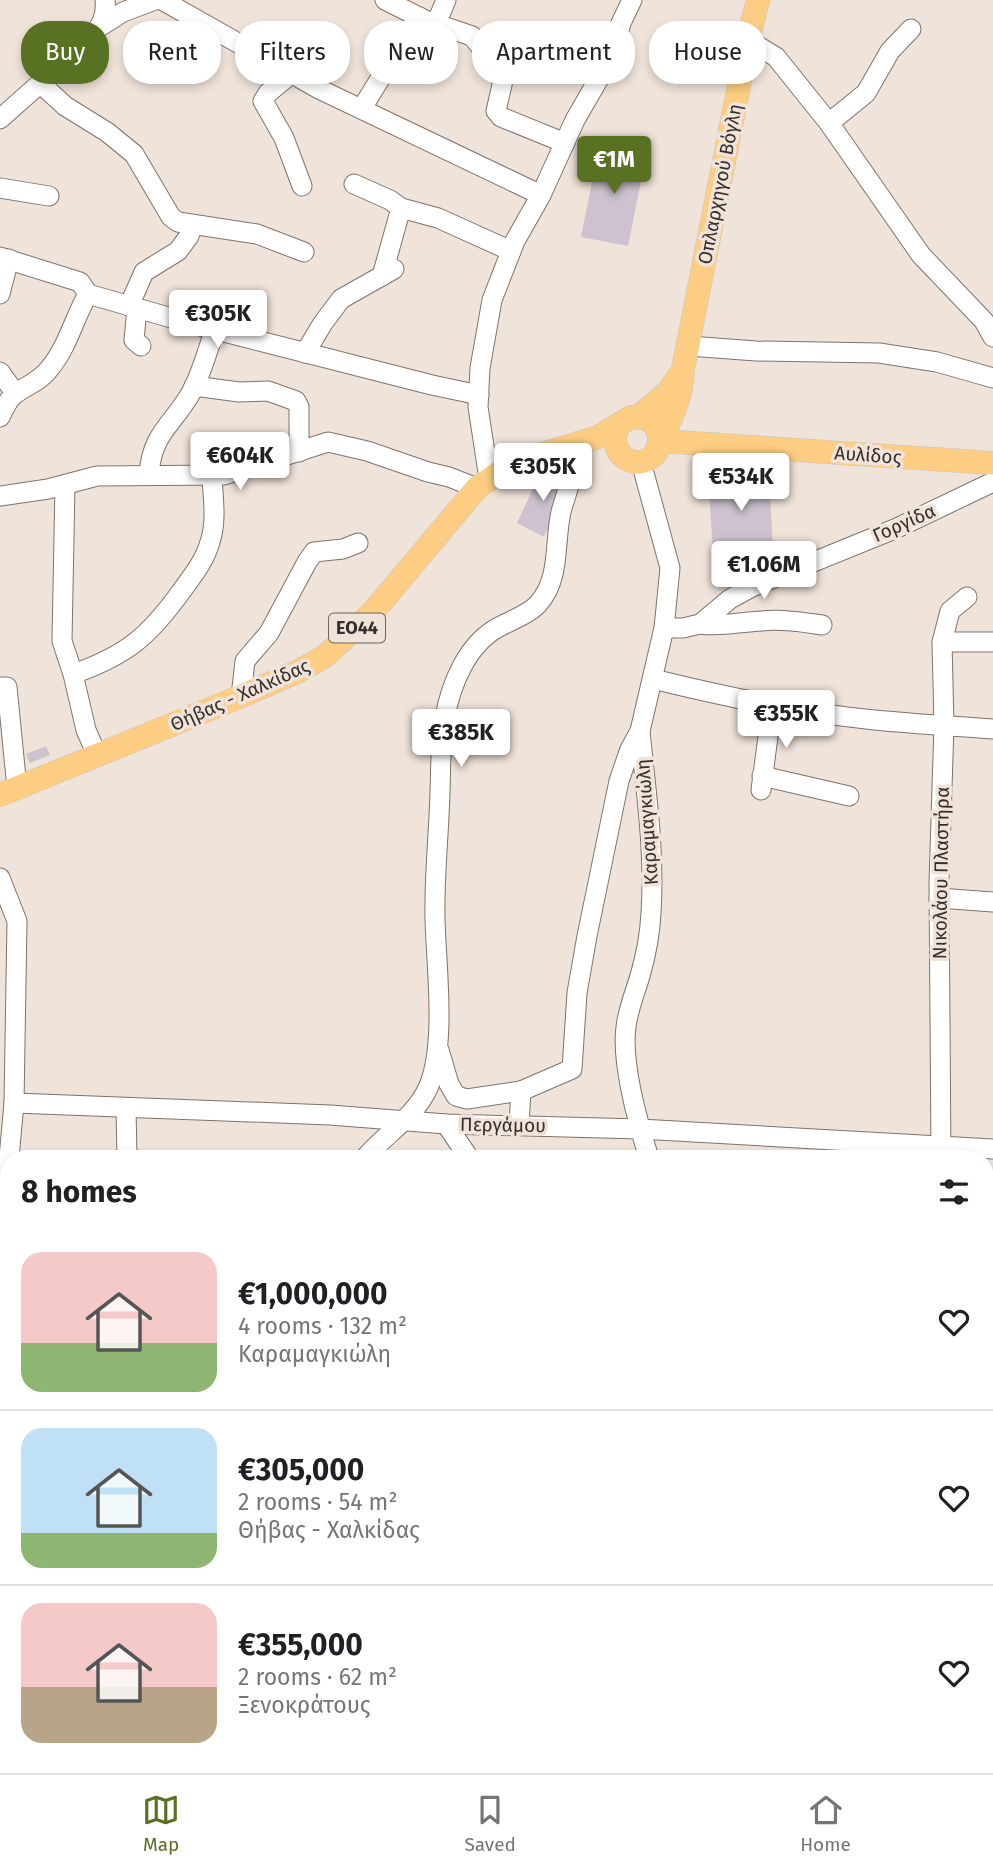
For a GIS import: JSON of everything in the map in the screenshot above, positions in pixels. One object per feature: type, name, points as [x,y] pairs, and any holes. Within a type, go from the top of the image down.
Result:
[{"type":"main road","name":"Οπλαρχηγού Βόγλη","points":[[753,21],[758,0]]},
{"type":"main road","name":"Οπλαρχηγού Βόγλη","points":[[660,440],[679,398],[739,84]]},
{"type":"main road","name":"Οπλαρχηγού Βόγλη","points":[[629,421],[667,393],[683,369]]},
{"type":"main road","points":[[629,421],[651,421],[659,431],[660,440],[652,457],[631,459],[614,444],[616,431],[629,421]]},
{"type":"main road","name":"Θήβας - Χαλκίδας","points":[[8,791],[241,697],[324,657],[373,612],[483,484],[530,458],[598,437],[629,421]]},
{"type":"main road","name":"Αυλίδος","points":[[660,440],[993,463]]},
{"type":"main road","name":"Θήβας - Χαλκίδας","points":[[573,445],[631,459]]},
{"type":"street","points":[[103,21],[106,0]]},
{"type":"street","points":[[385,0],[472,36],[504,76],[496,111],[501,117],[565,144]]},
{"type":"street","points":[[362,108],[383,74],[411,38],[446,0]]},
{"type":"street","points":[[109,21],[123,12],[167,1],[235,41]]},
{"type":"street","points":[[0,496],[48,489],[97,476],[149,474],[212,477],[328,442],[449,477],[483,484],[479,395],[485,327],[492,300],[511,251],[541,195],[575,120],[613,54],[627,2]]},
{"type":"street","points":[[829,123],[866,93],[890,51],[911,29]]},
{"type":"street","points":[[766,51],[776,57],[829,123],[921,255],[984,321],[993,337]]},
{"type":"street","points":[[0,119],[41,84],[74,112],[127,146],[171,217],[192,225],[257,234],[304,252]]},
{"type":"street","points":[[279,84],[263,101],[284,138],[302,186]]},
{"type":"street","points":[[312,84],[541,195]]},
{"type":"street","points":[[354,184],[390,200],[401,208],[438,218],[511,251]]},
{"type":"street","points":[[0,188],[49,196]]},
{"type":"street","points":[[305,353],[341,299],[388,273],[401,208]]},
{"type":"street","points":[[141,346],[134,340],[133,307],[144,272],[178,251],[189,236],[192,225]]},
{"type":"street","points":[[0,294],[5,258],[80,282],[88,294],[305,353],[479,395]]},
{"type":"street","points":[[0,417],[15,393],[36,382],[49,370],[64,347],[77,312],[88,294]]},
{"type":"street","points":[[149,474],[150,457],[156,441],[194,386],[215,328]]},
{"type":"street","points":[[689,345],[756,351],[879,353],[937,362],[993,378]]},
{"type":"street","points":[[0,373],[15,393]]},
{"type":"street","points":[[194,386],[239,392],[268,391],[296,401],[299,408],[299,452]]},
{"type":"street","points":[[372,1150],[404,1122],[427,1089],[434,1067],[439,976],[435,864],[445,717],[463,664],[475,646],[490,632],[537,606],[543,597],[555,568],[561,512],[574,472],[573,445]]},
{"type":"street","points":[[437,1042],[449,1084],[456,1096],[467,1098],[521,1091],[572,1069],[576,993],[589,923],[619,781],[630,749],[640,732],[653,679],[664,628],[670,568],[631,459]]},
{"type":"street","points":[[73,674],[121,653],[146,635],[199,567],[213,529],[212,477]]},
{"type":"street","name":"Γοργίδα","points":[[700,624],[730,599],[752,587],[897,528],[993,481]]},
{"type":"street","points":[[65,485],[62,641],[73,674],[79,708],[97,755]]},
{"type":"street","points":[[241,697],[245,661],[269,633],[295,581],[314,552],[343,549],[358,543]]},
{"type":"street","name":"Νικολάου Πλαστήρα","points":[[940,1150],[939,898],[944,725],[942,642],[950,611],[967,597]]},
{"type":"street","points":[[664,628],[700,624],[720,627],[761,621],[822,625]]},
{"type":"street","points":[[942,642],[993,642]]},
{"type":"street","points":[[653,679],[772,706],[874,720],[993,729]]},
{"type":"street","points":[[0,687],[7,687],[8,791]]},
{"type":"street","points":[[772,706],[762,783],[849,796]]},
{"type":"street","name":"Καραμαγκιώλη","points":[[640,732],[653,858],[651,915],[646,951],[630,1004],[625,1052],[647,1150]]},
{"type":"street","points":[[0,878],[17,921],[14,1102],[10,1150]]},
{"type":"street","points":[[939,898],[993,902]]},
{"type":"street","points":[[519,1124],[521,1091]]},
{"type":"street","name":"Περγάμου","points":[[14,1102],[330,1115],[446,1124],[640,1129],[834,1149],[869,1150]]},
{"type":"street","points":[[126,1108],[127,1150]]},
{"type":"street","points":[[446,1124],[464,1150]]},
{"type":"street","name":"Περγάμου","points":[[975,1150],[993,1149]]},
{"type":"building","points":[[599,147],[646,156],[628,246],[581,237]]},
{"type":"building","points":[[542,469],[568,483],[544,537],[517,523]]},
{"type":"building","points":[[769,475],[773,550],[713,550],[708,476]]},
{"type":"building","points":[[46,746],[50,755],[30,763],[26,754]]}]
